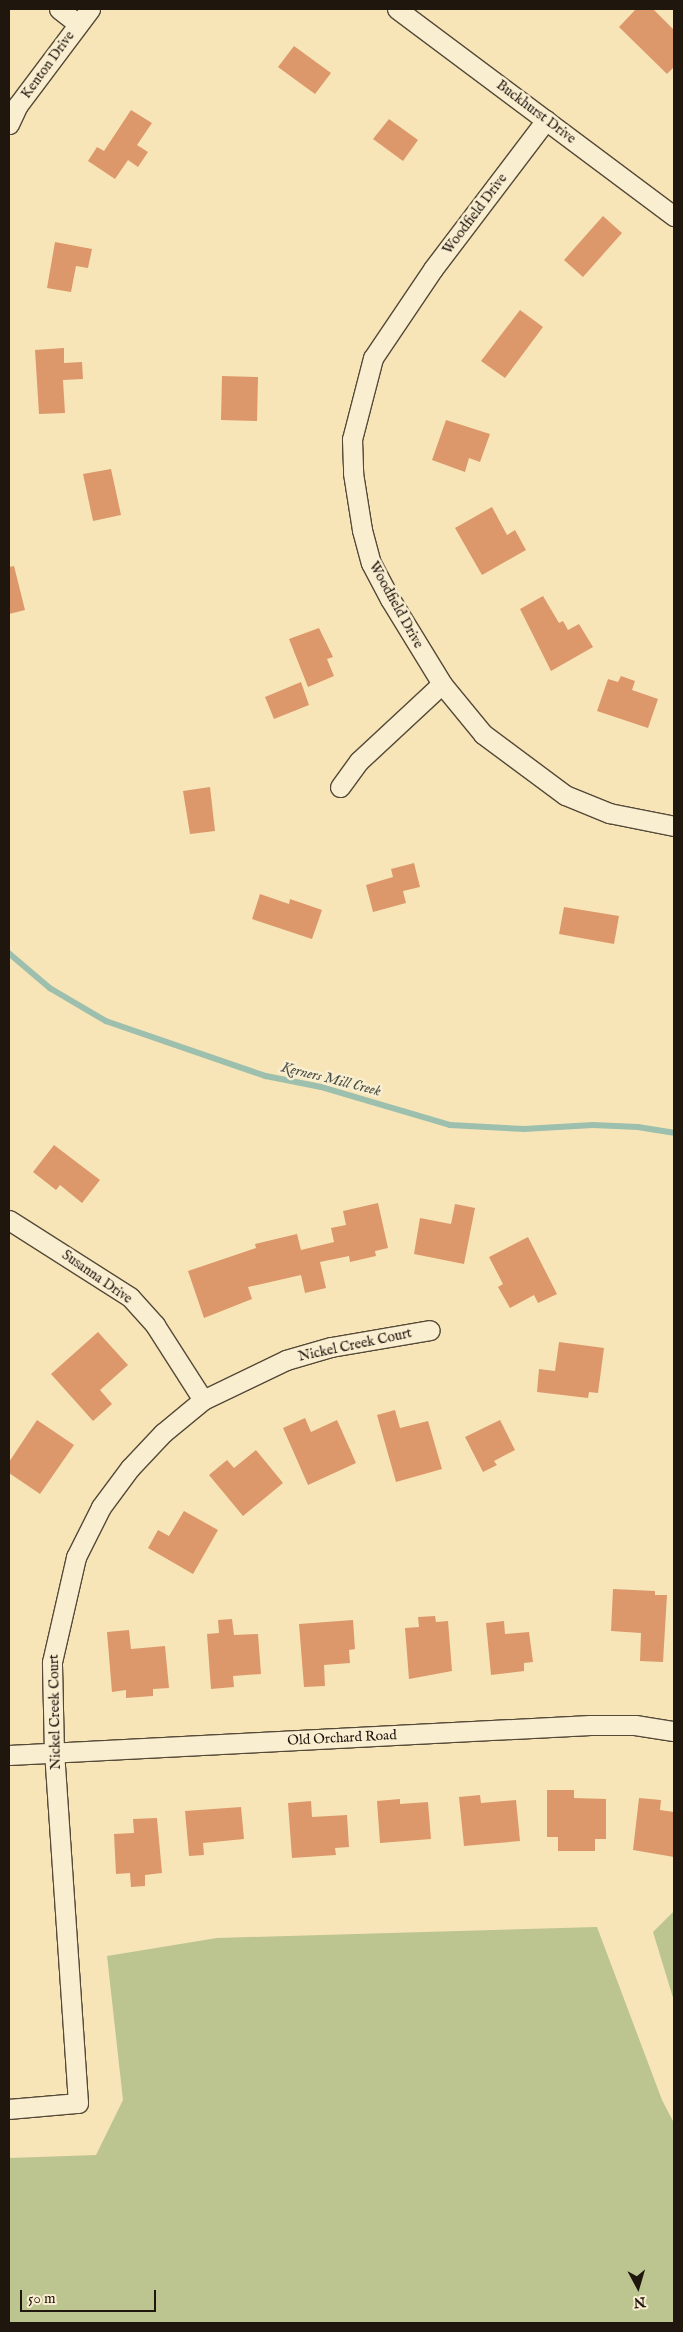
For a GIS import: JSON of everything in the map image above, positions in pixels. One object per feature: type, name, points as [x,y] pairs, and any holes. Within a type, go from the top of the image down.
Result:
[{"type":"street","points":[[59,9],[78,24]]},
{"type":"street","name":"Kenton Drive","points":[[9,124],[18,105],[90,9]]},
{"type":"street","name":"Buckhurst Drive","points":[[397,9],[674,216]]},
{"type":"street","name":"Woodfield Drive","points":[[546,120],[380,344],[356,415],[353,473],[371,563],[442,684],[483,734],[565,795],[609,813],[674,826]]},
{"type":"street","points":[[340,787],[359,761],[442,684]]},
{"type":"street","name":"Susanna Drive","points":[[9,1220],[130,1297],[155,1326],[203,1400]]},
{"type":"street","name":"Nickel Creek Court","points":[[9,2109],[78,2103],[54,1753],[52,1662],[76,1557],[101,1507],[130,1468],[163,1434],[203,1400],[286,1360],[331,1347],[430,1330]]},
{"type":"street","name":"Old Orchard Road","points":[[9,1755],[590,1726],[635,1725],[674,1731]]},
{"type":"green space","points":[[674,1911],[674,2001],[653,1932]]},
{"type":"green space","points":[[597,1927],[662,2100],[674,2123],[674,2323],[9,2323],[9,2158],[96,2155],[123,2100],[107,1956],[217,1938]]},
{"type":"building","points":[[636,9],[653,9],[674,30],[674,67],[667,74],[619,27]]},
{"type":"building","points":[[294,46],[331,73],[315,94],[278,67]]},
{"type":"building","points":[[131,110],[152,123],[137,145],[148,152],[138,167],[128,160],[115,179],[88,161],[97,147],[104,151]]},
{"type":"building","points":[[389,119],[418,140],[403,161],[373,139]]},
{"type":"building","points":[[603,216],[622,233],[583,277],[564,260]]},
{"type":"building","points":[[55,242],[92,249],[88,268],[76,266],[71,292],[47,288]]},
{"type":"building","points":[[520,310],[543,327],[505,378],[481,361]]},
{"type":"building","points":[[64,348],[64,363],[82,362],[83,379],[63,380],[65,413],[39,414],[35,350]]},
{"type":"building","points":[[222,376],[258,377],[257,421],[221,420]]},
{"type":"building","points":[[446,420],[490,434],[480,462],[469,458],[465,472],[432,460]]},
{"type":"building","points":[[111,469],[121,515],[93,521],[83,474]]},
{"type":"building","points":[[492,507],[507,535],[515,530],[526,550],[482,575],[455,528]]},
{"type":"building","points":[[14,566],[25,610],[9,614],[9,567]]},
{"type":"building","points":[[543,596],[559,623],[563,621],[568,630],[579,624],[593,647],[551,671],[520,609]]},
{"type":"building","points":[[319,628],[333,657],[327,659],[334,676],[308,687],[289,639]]},
{"type":"building","points":[[621,676],[635,681],[632,690],[658,699],[648,728],[597,711],[608,679],[618,682]]},
{"type":"building","points":[[301,682],[309,705],[274,719],[265,697]]},
{"type":"building","points":[[210,787],[215,831],[190,834],[183,791]]},
{"type":"building","points":[[414,863],[420,887],[403,891],[406,903],[373,912],[366,885],[393,877],[391,869]]},
{"type":"building","points":[[260,894],[289,904],[290,899],[322,910],[312,939],[252,919]]},
{"type":"building","points":[[564,907],[619,916],[614,944],[559,934]]},
{"type":"building","points":[[54,1145],[100,1180],[82,1203],[60,1185],[56,1190],[33,1172]]},
{"type":"building","points":[[378,1203],[388,1248],[375,1251],[376,1256],[350,1262],[349,1256],[320,1262],[326,1288],[305,1293],[301,1275],[248,1287],[252,1299],[204,1318],[188,1271],[256,1248],[255,1244],[297,1234],[301,1250],[334,1242],[331,1228],[346,1225],[343,1211]]},
{"type":"building","points":[[455,1204],[475,1208],[464,1264],[414,1254],[420,1218],[451,1224]]},
{"type":"building","points":[[528,1237],[557,1294],[538,1303],[534,1295],[510,1308],[498,1287],[503,1284],[489,1257]]},
{"type":"building","points":[[98,1332],[128,1365],[100,1390],[112,1404],[93,1421],[51,1374]]},
{"type":"building","points":[[559,1342],[604,1348],[598,1393],[589,1392],[588,1398],[537,1392],[539,1369],[555,1371]]},
{"type":"building","points":[[395,1410],[400,1428],[428,1421],[442,1469],[396,1482],[377,1415]]},
{"type":"building","points":[[305,1418],[311,1432],[337,1420],[356,1463],[308,1485],[283,1428]]},
{"type":"building","points":[[37,1420],[74,1445],[40,1494],[9,1473],[9,1462]]},
{"type":"building","points":[[500,1420],[515,1450],[494,1461],[497,1465],[483,1472],[465,1437]]},
{"type":"building","points":[[256,1450],[283,1483],[243,1516],[209,1475],[227,1460],[234,1468]]},
{"type":"building","points":[[184,1511],[218,1530],[193,1574],[148,1548],[158,1530],[169,1536]]},
{"type":"building","points":[[613,1589],[655,1591],[655,1595],[667,1595],[663,1662],[640,1661],[641,1633],[611,1631]]},
{"type":"building","points":[[435,1616],[436,1622],[448,1621],[452,1671],[409,1679],[405,1628],[419,1627],[418,1617]]},
{"type":"building","points":[[232,1619],[234,1635],[258,1634],[261,1674],[233,1676],[234,1687],[211,1689],[207,1634],[219,1633],[218,1620]]},
{"type":"building","points":[[353,1620],[355,1649],[349,1650],[350,1663],[324,1665],[325,1686],[304,1687],[299,1624]]},
{"type":"building","points":[[504,1621],[505,1634],[529,1632],[533,1662],[524,1663],[524,1671],[491,1675],[486,1623]]},
{"type":"building","points":[[129,1630],[131,1649],[165,1646],[169,1688],[153,1689],[153,1696],[126,1698],[126,1690],[112,1692],[107,1632]]},
{"type":"building","points":[[547,1790],[574,1790],[574,1798],[606,1799],[606,1839],[595,1839],[595,1851],[558,1851],[558,1837],[547,1837]]},
{"type":"building","points":[[480,1795],[481,1803],[516,1800],[520,1841],[464,1846],[459,1797]]},
{"type":"building","points":[[639,1798],[661,1800],[660,1810],[674,1812],[674,1857],[633,1850]]},
{"type":"building","points":[[400,1799],[400,1804],[428,1802],[431,1839],[380,1843],[377,1801]]},
{"type":"building","points":[[311,1801],[312,1817],[347,1815],[349,1847],[335,1848],[336,1855],[292,1858],[288,1803]]},
{"type":"building","points":[[241,1807],[244,1839],[203,1843],[204,1855],[189,1856],[185,1811]]},
{"type":"building","points":[[157,1818],[162,1873],[145,1875],[145,1886],[131,1887],[130,1873],[116,1874],[114,1834],[134,1833],[133,1819]]},
{"type":"waterway","name":"Kerners Mill Creek","points":[[9,953],[50,988],[106,1021],[266,1076],[321,1087],[450,1125],[524,1129],[593,1125],[638,1127],[674,1133]]}]
